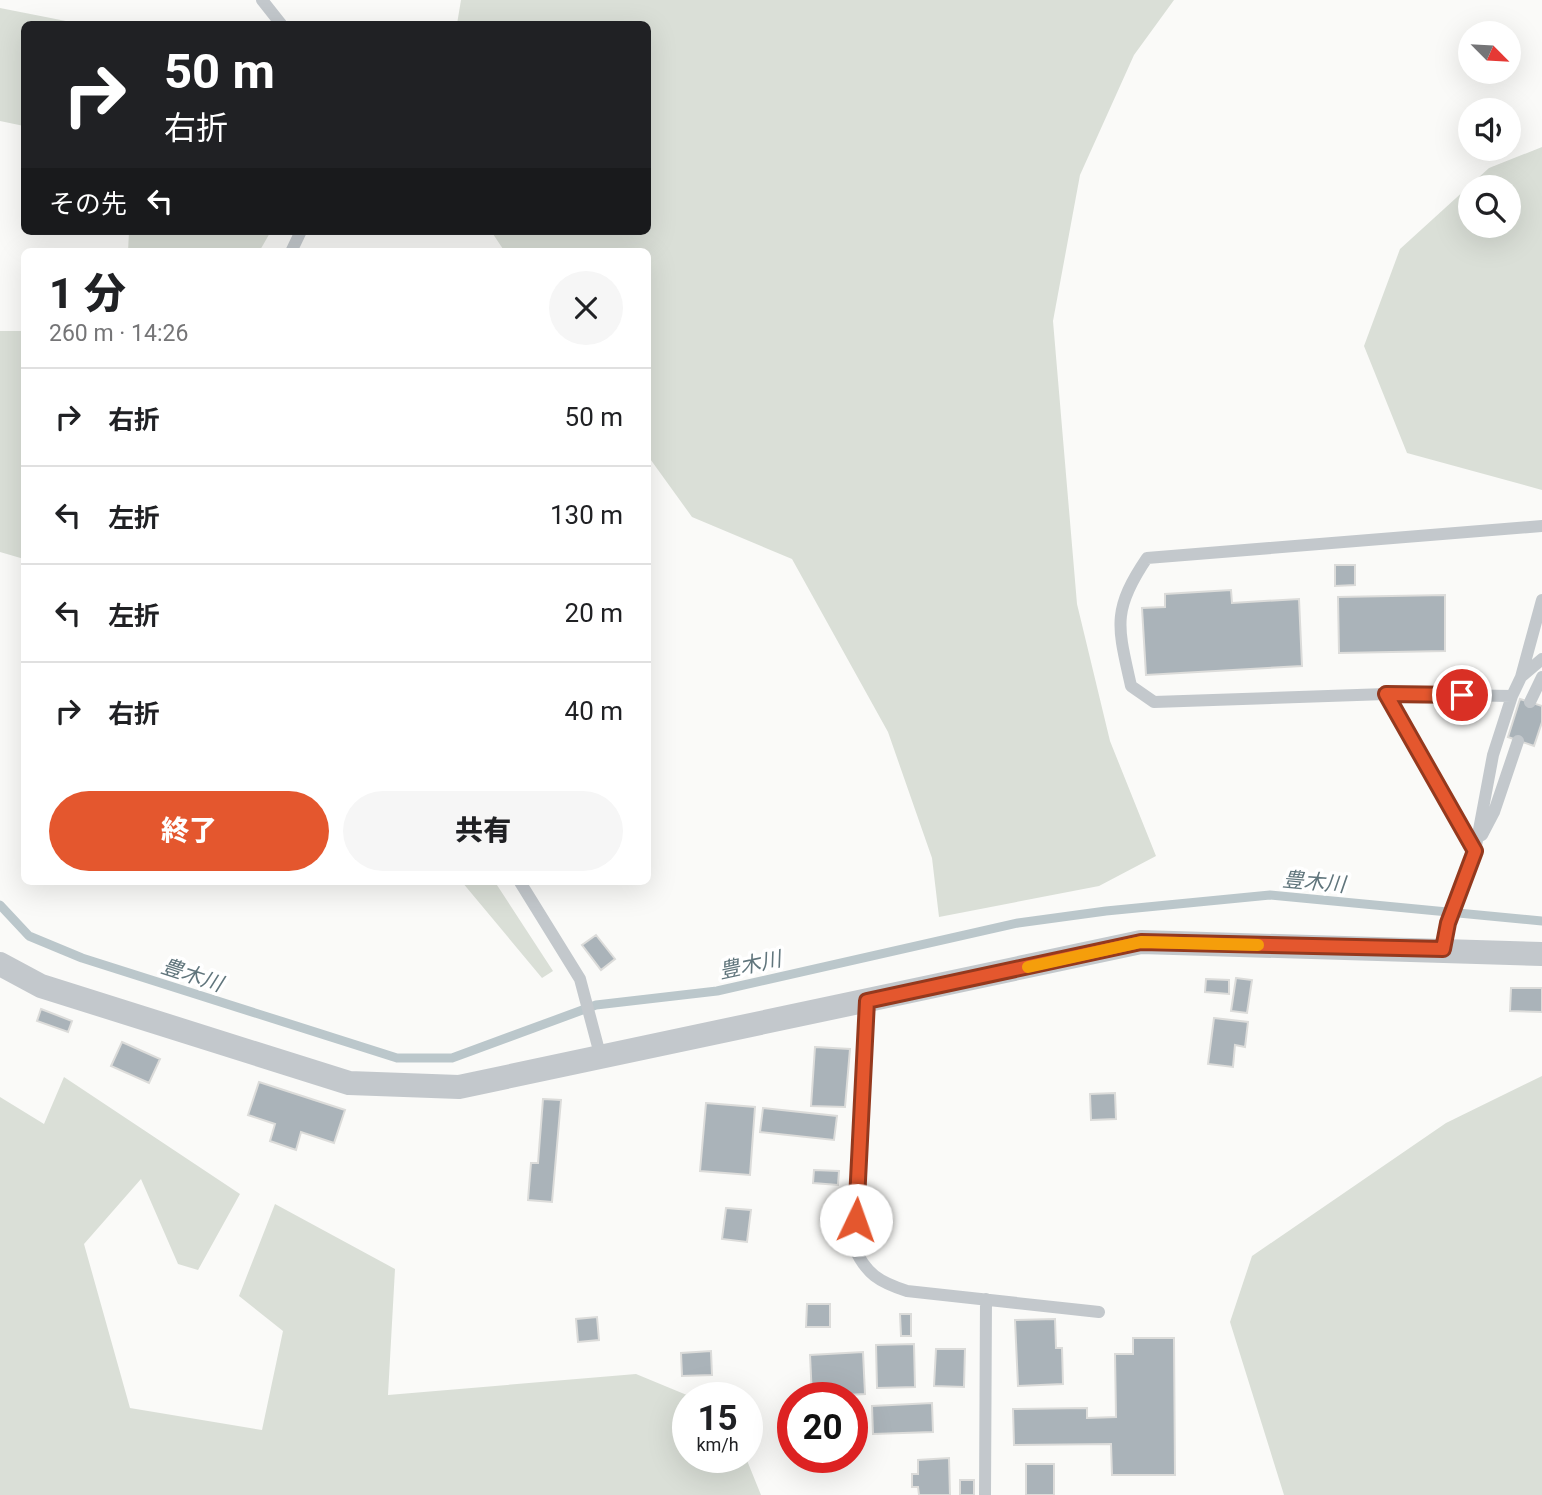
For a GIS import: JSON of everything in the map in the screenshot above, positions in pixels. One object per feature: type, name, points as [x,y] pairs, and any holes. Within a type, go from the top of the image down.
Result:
[{"type":"street","points":[[0,964],[41,986],[349,1083],[459,1087],[1141,942],[1542,954]]},
{"type":"lane","points":[[262,0],[279,21]]},
{"type":"lane","points":[[1512,696],[1386,694],[1154,702],[1131,686],[1118,628],[1128,586],[1147,558],[1542,526]]},
{"type":"lane","points":[[1475,851],[1493,755],[1521,677],[1542,600]]},
{"type":"lane","points":[[1521,677],[1542,659]]},
{"type":"lane","points":[[1530,702],[1542,677]]},
{"type":"lane","points":[[1386,694],[1475,851]]},
{"type":"lane","points":[[1443,949],[1455,901],[1494,811],[1518,741]]},
{"type":"lane","points":[[522,885],[580,979],[601,1058]]},
{"type":"lane","points":[[867,1001],[854,1247],[863,1266],[879,1282],[906,1291],[1099,1312]]},
{"type":"lane","points":[[985,1495],[986,1299]]},
{"type":"shaded area","points":[[461,0],[1174,0],[1134,55],[1080,175],[1053,321],[1077,604],[1110,741],[1156,856],[1099,886],[939,917],[932,858],[888,732],[792,559],[692,517],[651,460],[651,248],[502,248],[494,235],[651,235],[651,21],[458,21]]},
{"type":"shaded area","points":[[0,8],[66,21],[21,21],[21,125],[0,121]]},
{"type":"shaded area","points":[[1542,147],[1542,490],[1407,453],[1364,346],[1400,249],[1458,196],[1458,238],[1521,238],[1521,175],[1481,175],[1489,168],[1507,161],[1521,161],[1521,155]]},
{"type":"shaded area","points":[[129,235],[269,235],[261,248],[128,248]]},
{"type":"shaded area","points":[[0,331],[21,331],[21,558],[0,552]]},
{"type":"shaded area","points":[[464,885],[497,885],[553,971],[542,978]]},
{"type":"shaded area","points":[[1542,1076],[1542,1495],[1284,1495],[1230,1322],[1252,1256],[1446,1123]]},
{"type":"shaded area","points":[[64,1077],[240,1194],[198,1270],[178,1264],[141,1179],[84,1244],[130,1408],[262,1430],[283,1331],[239,1296],[275,1204],[395,1269],[388,1395],[636,1374],[672,1389],[672,1473],[752,1473],[761,1495],[0,1495],[0,1097],[44,1124]]},
{"type":"building","points":[[1335,565],[1355,565],[1355,585],[1335,586]]},
{"type":"building","points":[[1231,590],[1232,603],[1299,599],[1302,666],[1146,675],[1142,608],[1165,607],[1165,594]]},
{"type":"building","points":[[1445,595],[1445,651],[1339,653],[1338,597]]},
{"type":"building","points":[[1520,699],[1542,706],[1542,722],[1534,746],[1508,737]]},
{"type":"building","points":[[596,935],[615,959],[601,970],[582,945]]},
{"type":"building","points":[[1236,978],[1252,980],[1247,1013],[1231,1011]]},
{"type":"building","points":[[1206,979],[1229,980],[1229,994],[1205,992]]},
{"type":"building","points":[[1511,988],[1542,988],[1542,1012],[1510,1011]]},
{"type":"building","points":[[41,1009],[72,1021],[68,1032],[37,1021]]},
{"type":"building","points":[[1214,1018],[1248,1022],[1245,1047],[1235,1045],[1233,1067],[1208,1064]]},
{"type":"building","points":[[122,1042],[160,1059],[149,1083],[111,1066]]},
{"type":"building","points":[[815,1047],[850,1049],[845,1107],[811,1106]]},
{"type":"building","points":[[259,1082],[345,1110],[334,1143],[301,1132],[296,1150],[270,1141],[275,1124],[248,1115]]},
{"type":"building","points":[[1115,1093],[1116,1119],[1091,1120],[1090,1094]]},
{"type":"building","points":[[543,1099],[561,1100],[552,1202],[528,1200],[531,1163],[538,1163]]},
{"type":"building","points":[[706,1103],[755,1107],[750,1175],[700,1171]]},
{"type":"building","points":[[763,1108],[837,1116],[834,1140],[760,1132]]},
{"type":"building","points":[[814,1170],[839,1171],[838,1185],[813,1183]]},
{"type":"building","points":[[726,1208],[751,1210],[747,1242],[722,1239]]},
{"type":"building","points":[[807,1304],[830,1304],[830,1327],[806,1327]]},
{"type":"building","points":[[900,1314],[911,1314],[911,1336],[901,1336]]},
{"type":"building","points":[[597,1317],[599,1340],[578,1342],[576,1319]]},
{"type":"building","points":[[1055,1319],[1056,1348],[1062,1348],[1063,1384],[1018,1386],[1015,1320]]},
{"type":"building","points":[[1133,1338],[1174,1338],[1175,1475],[1112,1475],[1111,1444],[1014,1445],[1013,1409],[1087,1408],[1087,1418],[1116,1417],[1115,1354],[1133,1354]]},
{"type":"building","points":[[914,1344],[915,1387],[877,1388],[876,1345]]},
{"type":"building","points":[[936,1349],[965,1349],[964,1387],[934,1386]]},
{"type":"building","points":[[711,1351],[712,1375],[682,1376],[681,1353]]},
{"type":"building","points":[[863,1352],[864,1382],[811,1382],[810,1355]]},
{"type":"building","points":[[932,1403],[933,1432],[873,1434],[872,1406]]},
{"type":"building","points":[[949,1458],[950,1495],[919,1495],[918,1487],[912,1487],[912,1474],[918,1474],[918,1460]]},
{"type":"building","points":[[1026,1464],[1054,1464],[1054,1495],[1026,1495]]},
{"type":"building","points":[[960,1480],[974,1480],[974,1495],[960,1495]]},
{"type":"waterway","name":"豊木川","points":[[0,905],[29,936],[82,958],[397,1058],[452,1058],[596,1005],[717,991],[1018,923],[1106,911],[1270,895],[1542,921]]},
{"type":"slow traffic","points":[[1028,967],[1141,942],[1258,945]]},
{"type":"route","points":[[856,1220],[867,1001],[1141,942],[1443,949],[1448,923],[1475,851],[1386,694],[1462,695]]}]
